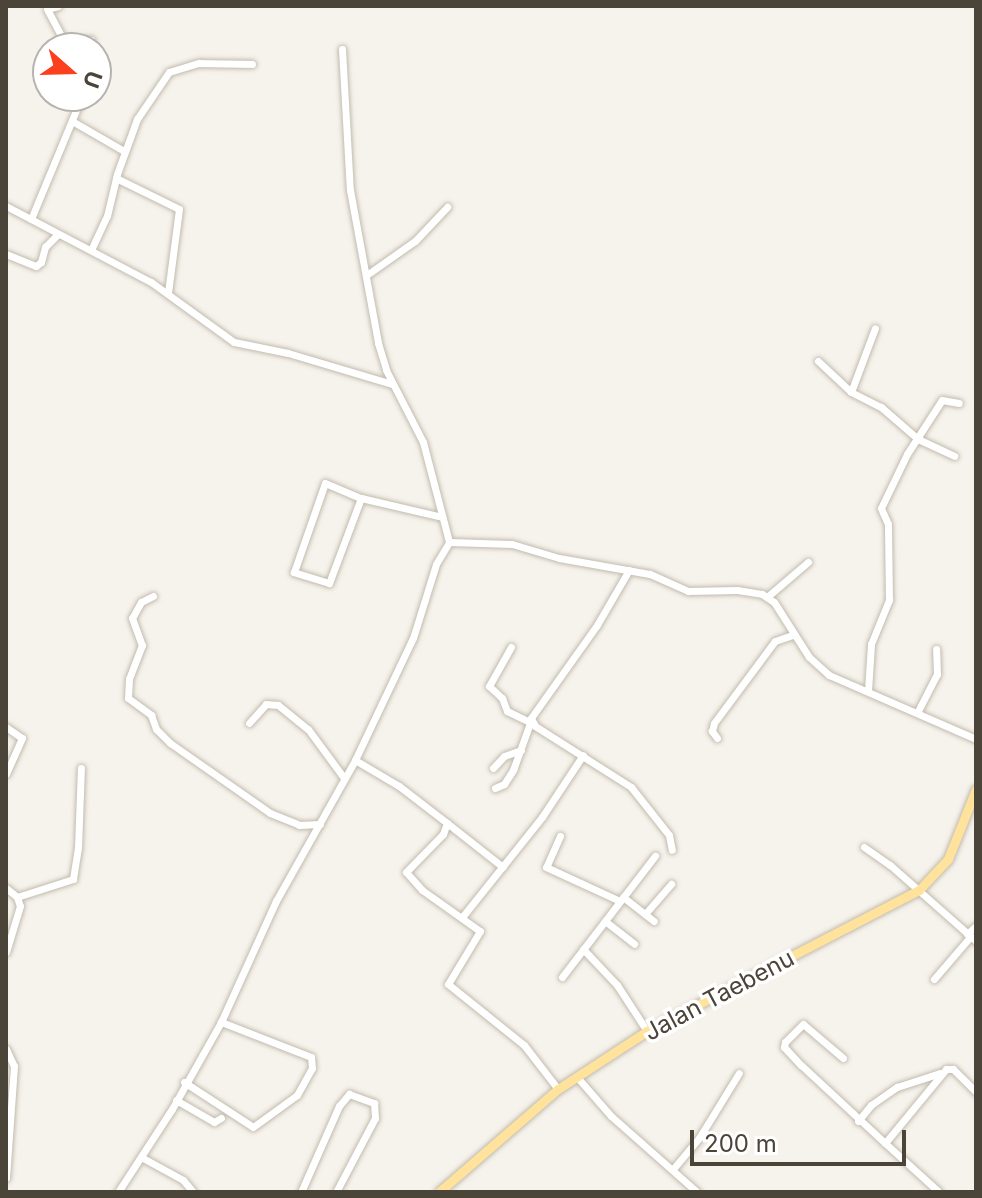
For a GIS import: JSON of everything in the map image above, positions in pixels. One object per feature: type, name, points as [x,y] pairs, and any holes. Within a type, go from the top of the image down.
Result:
[{"type":"main road","name":"Jalan Taebenu","points":[[439,1192],[558,1089],[647,1031],[919,890],[948,859],[976,789]]},
{"type":"street","points":[[58,6],[47,9],[59,32]]},
{"type":"street","points":[[118,1192],[221,1022],[276,901],[355,760],[413,638],[436,564],[449,542],[423,442],[392,384],[378,343],[368,274],[350,190],[342,49]]},
{"type":"street","points":[[91,250],[107,216],[124,151],[137,119],[169,72],[199,63],[252,64]]},
{"type":"street","points":[[31,219],[76,112]]},
{"type":"street","points":[[72,121],[124,151]]},
{"type":"street","points":[[116,178],[179,209],[168,293]]},
{"type":"street","points":[[6,206],[168,293],[234,342],[288,353],[392,384]]},
{"type":"street","points":[[368,274],[415,241],[447,207]]},
{"type":"street","points":[[6,254],[36,266],[41,262],[45,247],[57,235]]},
{"type":"street","points":[[851,392],[875,328]]},
{"type":"street","points":[[818,361],[851,392],[881,407],[918,439],[954,456]]},
{"type":"street","points":[[868,691],[871,644],[889,600],[888,524],[881,508],[942,400],[959,403]]},
{"type":"street","points":[[361,498],[329,583],[294,572],[323,484],[361,498],[442,517]]},
{"type":"street","points":[[449,542],[512,544],[559,558],[629,570],[688,591],[737,590],[767,597],[792,635],[829,675],[976,739]]},
{"type":"street","points":[[767,597],[808,562]]},
{"type":"street","points":[[495,788],[509,779],[532,724],[533,714],[597,625],[629,570]]},
{"type":"street","points":[[153,596],[141,602],[132,618],[142,645],[129,679],[128,698],[151,715],[161,736],[270,813],[299,825],[320,824]]},
{"type":"street","points":[[717,738],[712,731],[714,723],[775,641],[792,635]]},
{"type":"street","points":[[511,647],[489,686],[502,698],[507,711],[583,755],[637,794],[669,835],[672,850]]},
{"type":"street","points":[[917,713],[937,674],[936,649]]},
{"type":"street","points":[[249,723],[266,704],[278,705],[308,729],[344,778]]},
{"type":"street","points":[[6,727],[22,738],[6,774]]},
{"type":"street","points":[[493,768],[504,756],[521,750]]},
{"type":"street","points":[[463,916],[503,867],[583,755]]},
{"type":"street","points":[[355,760],[399,786],[503,867]]},
{"type":"street","points":[[17,897],[73,879],[78,848],[81,768]]},
{"type":"street","points":[[447,823],[443,834],[406,872],[422,890],[479,928],[480,934],[449,977],[448,984],[524,1045],[558,1089]]},
{"type":"street","points":[[560,836],[546,867],[622,899],[654,921]]},
{"type":"street","points":[[864,847],[919,890],[971,937]]},
{"type":"street","points":[[562,977],[655,856]]},
{"type":"street","points":[[645,914],[671,884]]},
{"type":"street","points":[[6,888],[17,897],[19,910],[6,952]]},
{"type":"street","points":[[605,921],[634,944]]},
{"type":"street","points":[[934,979],[971,937],[976,926]]},
{"type":"street","points":[[583,949],[617,985],[647,1031]]},
{"type":"street","points":[[184,1082],[253,1127],[297,1095],[312,1068],[310,1056],[221,1022]]},
{"type":"street","points":[[843,1058],[803,1024],[785,1042],[784,1047],[858,1121],[939,1192]]},
{"type":"street","points":[[6,1049],[14,1066],[6,1178]]},
{"type":"street","points":[[858,1121],[871,1105],[897,1087],[953,1069],[976,1092]]},
{"type":"street","points":[[885,1143],[942,1072]]},
{"type":"street","points":[[673,1169],[699,1138],[739,1073]]},
{"type":"street","points":[[577,1077],[611,1116],[697,1192]]},
{"type":"street","points":[[301,1192],[339,1106],[349,1094],[374,1103],[375,1118],[336,1192]]},
{"type":"street","points":[[176,1100],[214,1122],[221,1118]]},
{"type":"street","points":[[141,1157],[183,1180],[193,1192]]}]
